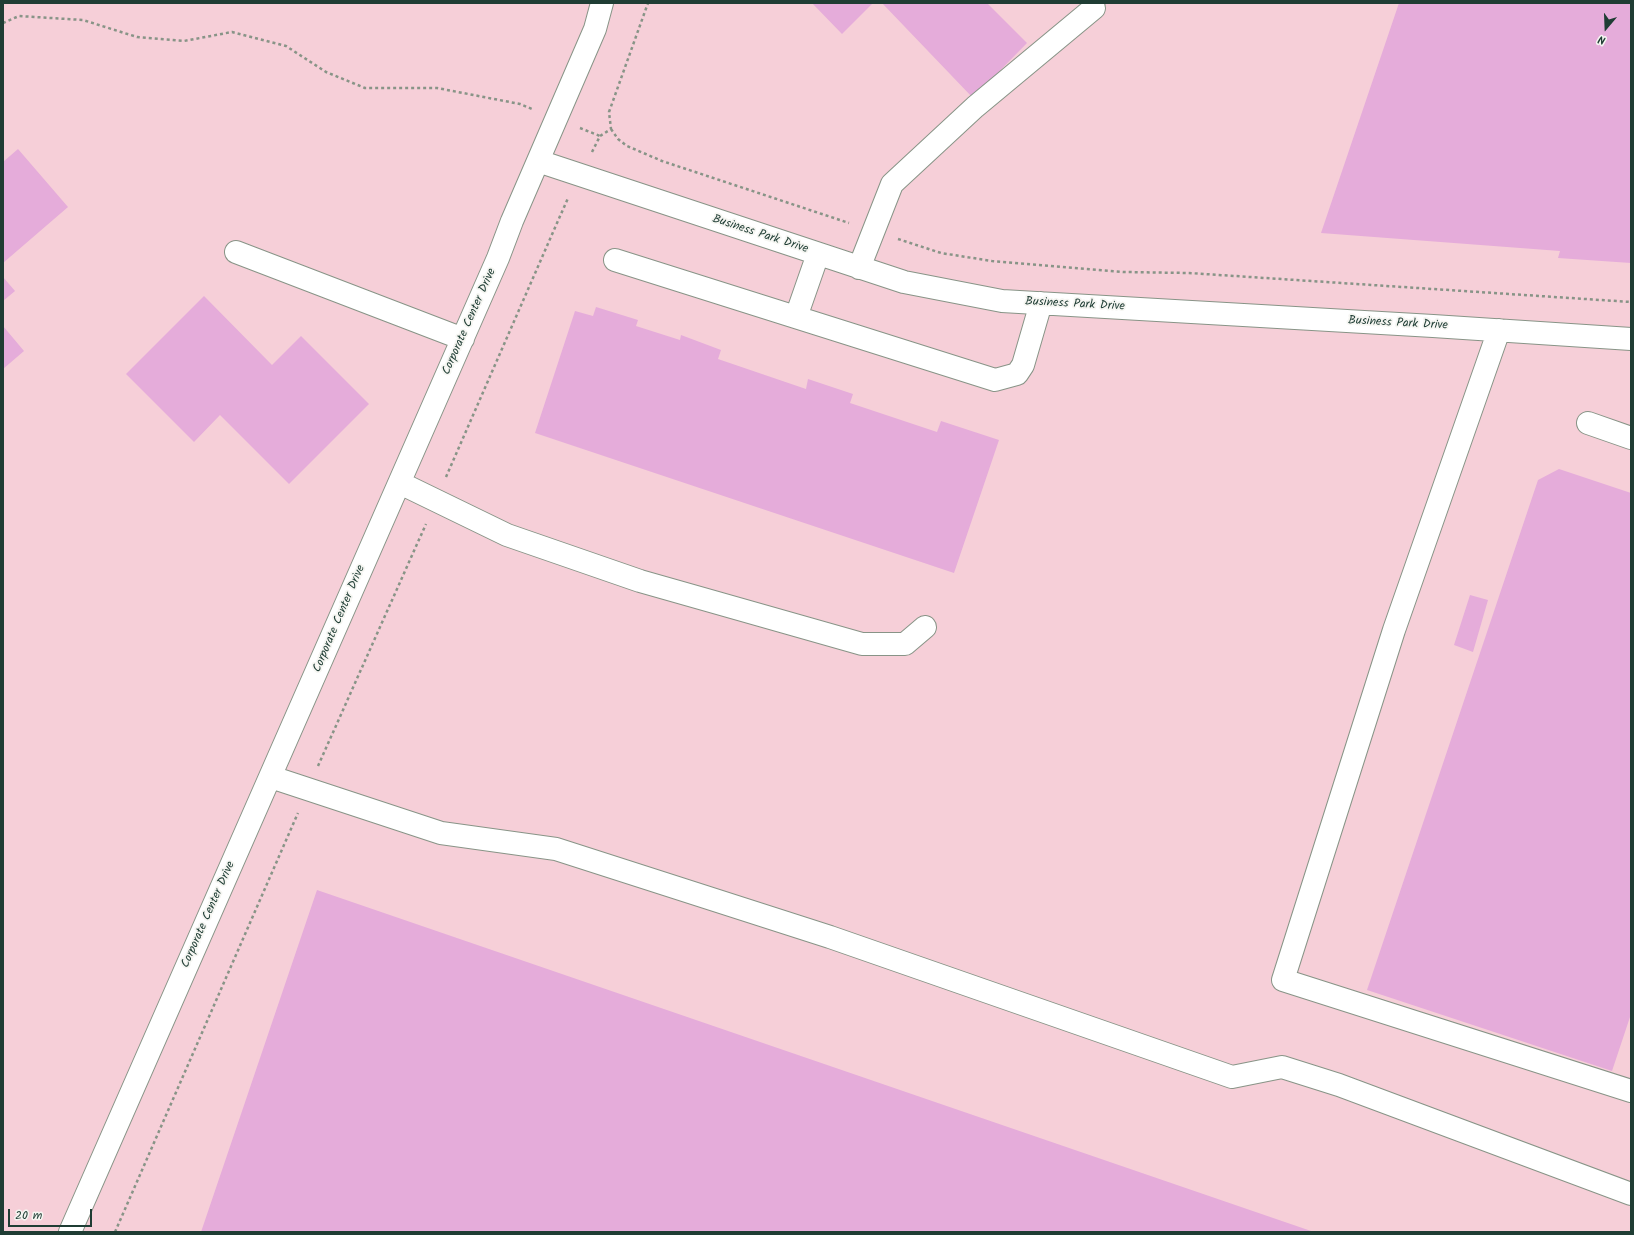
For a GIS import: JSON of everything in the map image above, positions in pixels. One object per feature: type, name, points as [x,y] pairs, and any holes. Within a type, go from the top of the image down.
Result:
[{"type":"street","name":"Corporate Center Drive","points":[[70,1232],[463,339],[595,29],[602,3]]},
{"type":"street","points":[[859,268],[892,184],[975,107],[1094,8]]},
{"type":"street","name":"Business Park Drive","points":[[538,162],[904,282],[1002,301],[1631,339]]},
{"type":"street","points":[[236,252],[463,339]]},
{"type":"street","points":[[796,317],[818,254]]},
{"type":"street","points":[[615,260],[995,380],[1017,374],[1023,365],[1042,303]]},
{"type":"street","points":[[1499,330],[1394,630],[1283,980],[1631,1091]]},
{"type":"street","points":[[1588,423],[1631,438]]},
{"type":"street","points":[[400,483],[507,535],[640,581],[862,644],[905,644],[925,627]]},
{"type":"street","points":[[271,778],[441,833],[556,849],[830,937],[1232,1077],[1282,1067],[1339,1085],[1631,1194]]},
{"type":"path","points":[[648,3],[609,112],[611,129],[618,139],[628,146],[662,161],[941,253],[1027,264],[1124,272],[1189,273],[1631,302]]},
{"type":"path","points":[[3,23],[19,16],[83,20],[137,37],[184,41],[232,32],[286,46],[326,72],[365,88],[437,88],[520,104],[600,136]]},
{"type":"path","points":[[115,1232],[308,790],[329,738],[436,500],[560,214],[600,136],[611,129]]},
{"type":"shaded area","points":[[3,3],[1631,3],[1631,1232],[3,1232]]},
{"type":"building","points":[[812,3],[873,3],[842,34]]},
{"type":"building","points":[[882,3],[987,3],[1027,43],[973,98]]},
{"type":"building","points":[[1399,3],[1631,3],[1631,263],[1558,258],[1560,251],[1321,233]]},
{"type":"building","points":[[18,149],[68,207],[3,263],[3,162]]},
{"type":"building","points":[[3,277],[15,291],[3,301]]},
{"type":"building","points":[[204,296],[272,365],[301,336],[369,404],[289,484],[220,415],[194,442],[126,374]]},
{"type":"building","points":[[596,307],[638,320],[636,326],[680,340],[681,335],[721,350],[718,359],[806,389],[808,379],[853,394],[850,403],[937,432],[941,421],[999,440],[954,573],[535,433],[575,311],[593,316]]},
{"type":"building","points":[[3,326],[24,351],[3,369]]},
{"type":"building","points":[[1559,469],[1631,493],[1631,1014],[1612,1071],[1367,990],[1538,480]]},
{"type":"building","points":[[1470,595],[1488,600],[1473,652],[1454,645]]},
{"type":"building","points":[[317,890],[1314,1232],[201,1232]]}]
